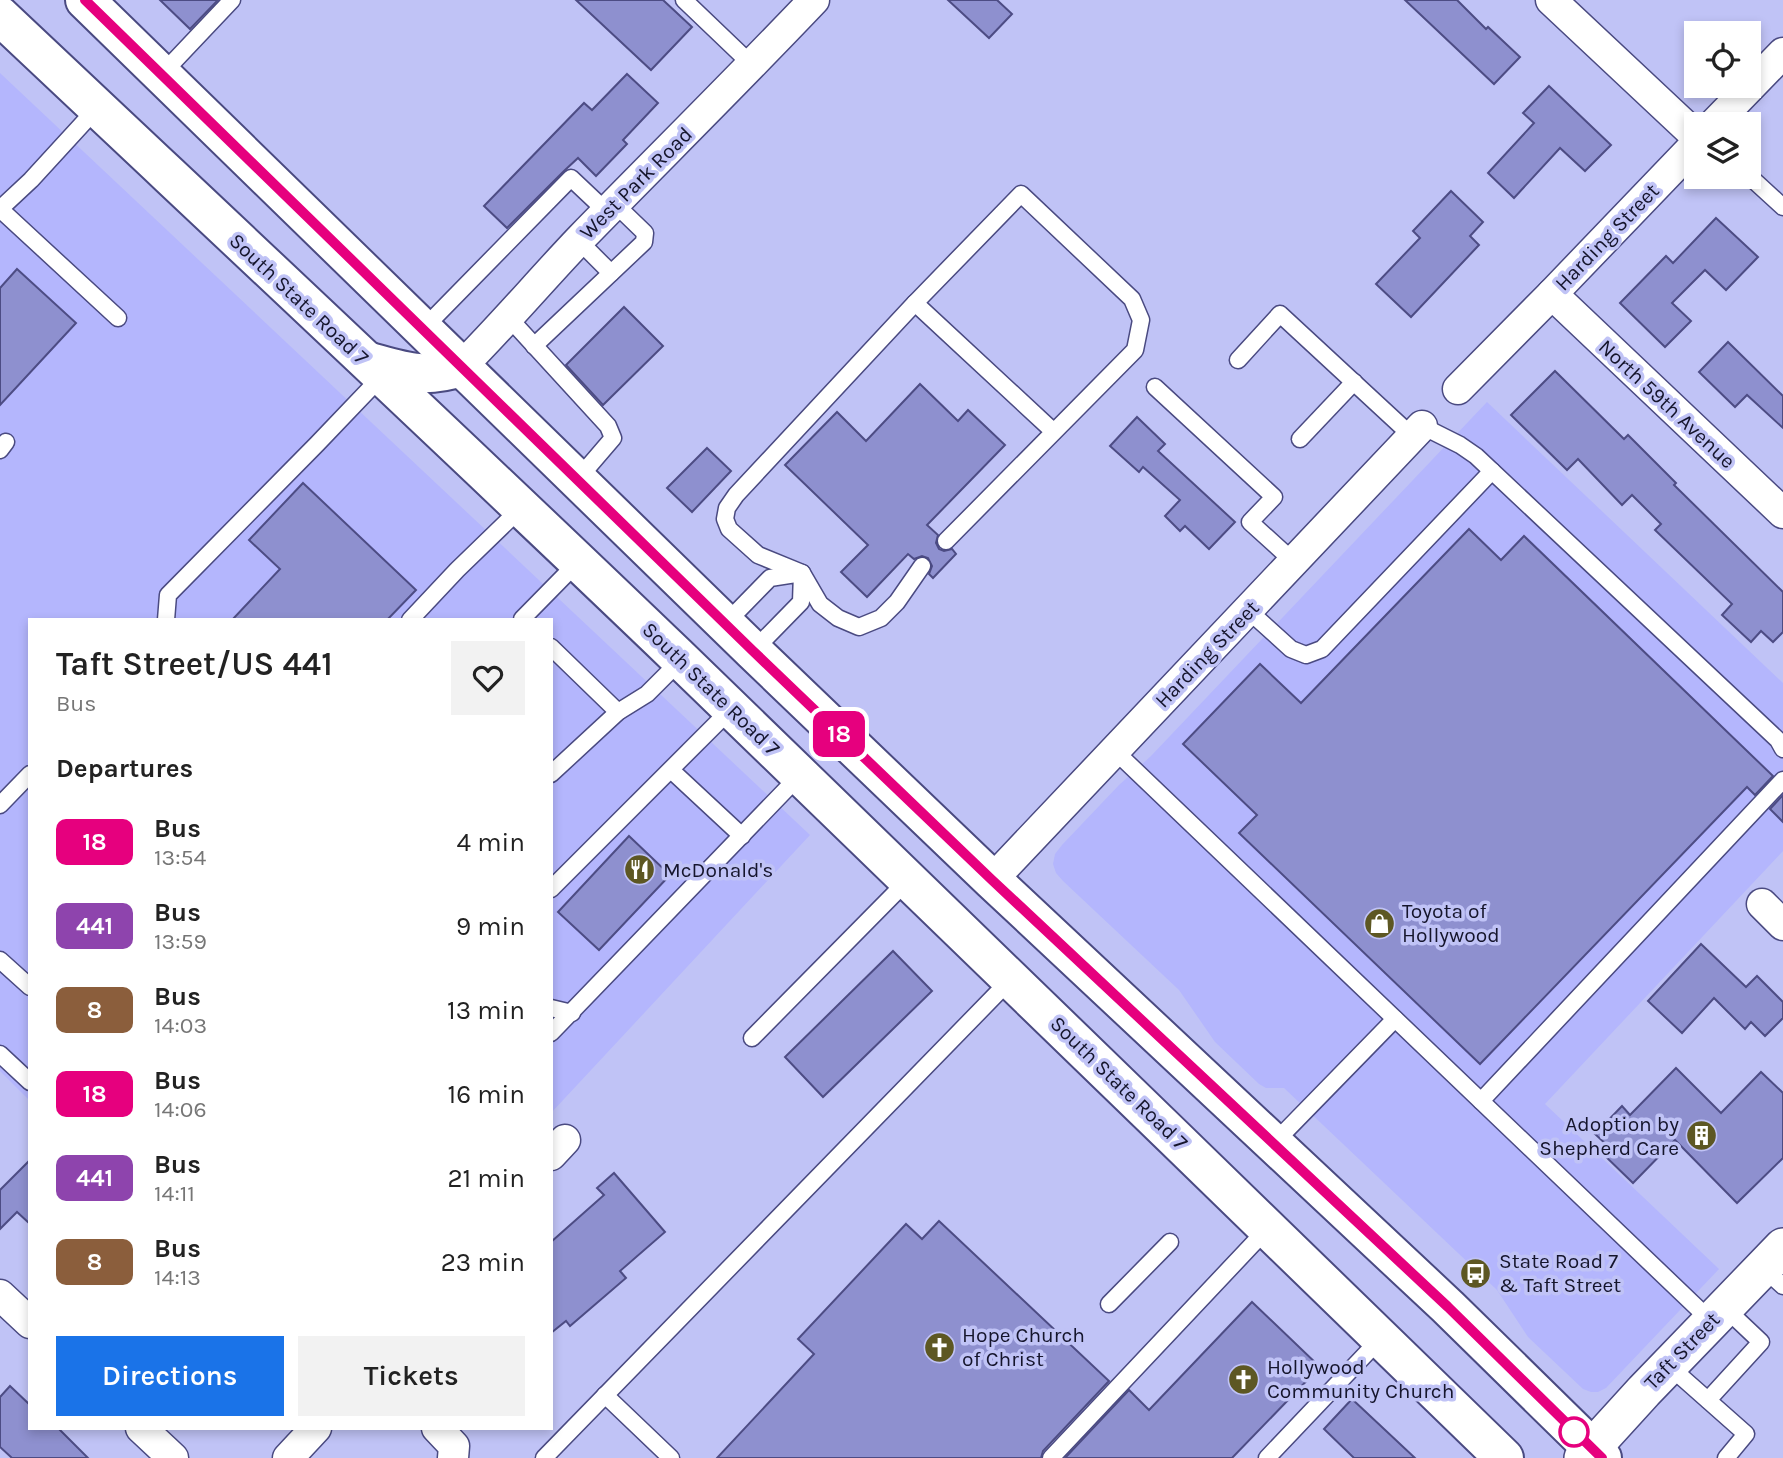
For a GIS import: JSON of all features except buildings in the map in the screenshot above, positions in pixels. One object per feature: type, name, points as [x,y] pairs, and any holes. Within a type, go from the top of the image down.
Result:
[{"type":"main road","points":[[92,2],[161,75],[725,624],[992,880],[1448,1307],[1592,1455]]},
{"type":"main road","name":"South State Road 7","points":[[0,16],[579,562],[1012,978],[1504,1458]]},
{"type":"main road","points":[[373,368],[425,375],[461,367]]},
{"type":"main road","points":[[521,508],[546,498],[564,497],[579,499],[612,513]]},
{"type":"main road","points":[[908,880],[954,889],[992,880]]},
{"type":"main road","points":[[1012,978],[1032,970],[1053,967],[1092,974]]},
{"type":"street","points":[[1551,0],[1684,125]]},
{"type":"street","name":"West Park Road","points":[[461,367],[579,241],[752,65],[805,3]]},
{"type":"street","points":[[1726,112],[1782,55]]},
{"type":"street","name":"Harding Street","points":[[1458,389],[1684,157]]},
{"type":"street","name":"North 59th Avenue","points":[[1552,295],[1783,513]]},
{"type":"street","name":"Harding Street","points":[[992,880],[1418,431]]},
{"type":"street","points":[[1762,904],[1783,925]]},
{"type":"street","name":"Taft Street","points":[[1592,1455],[1668,1365],[1717,1314],[1776,1267]]},
{"type":"street","points":[[0,1295],[28,1321]]},
{"type":"street","points":[[143,1430],[173,1458]]},
{"type":"street","points":[[288,1458],[314,1430]]},
{"type":"street","points":[[439,1430],[454,1446],[453,1458]]},
{"type":"lane","points":[[161,75],[232,0]]},
{"type":"lane","points":[[684,0],[752,65]]},
{"type":"lane","points":[[97,108],[31,180],[0,209],[118,318]]},
{"type":"lane","points":[[422,330],[571,178],[645,233],[644,242],[534,346]]},
{"type":"lane","points":[[1761,186],[1783,207]]},
{"type":"lane","points":[[922,566],[897,602],[881,618],[859,627],[838,618],[820,604],[802,573],[758,555],[729,529],[725,519],[727,508],[736,495],[915,303],[1021,194],[1132,299],[1141,320],[1135,350],[946,541]]},
{"type":"lane","points":[[579,241],[611,273]]},
{"type":"lane","points":[[915,303],[1054,432]]},
{"type":"lane","points":[[1238,360],[1280,314],[1354,382],[1418,431],[1460,445],[1476,456],[1778,740],[1783,749]]},
{"type":"lane","points":[[509,318],[608,426],[613,438],[578,480]]},
{"type":"lane","points":[[166,618],[168,595],[317,444],[373,368]]},
{"type":"lane","points":[[1300,439],[1354,382]]},
{"type":"lane","points":[[1155,387],[1274,496],[1251,522],[1294,562]]},
{"type":"lane","points":[[1249,611],[1291,649],[1306,655],[1322,649],[1492,471]]},
{"type":"lane","points":[[412,618],[521,508]]},
{"type":"lane","points":[[523,618],[579,562]]},
{"type":"lane","points":[[725,624],[770,578],[802,573]]},
{"type":"lane","points":[[753,651],[801,603],[802,573]]},
{"type":"lane","points":[[553,649],[618,712]]},
{"type":"lane","points":[[553,772],[618,712],[647,694],[681,660]]},
{"type":"lane","points":[[553,887],[731,709]]},
{"type":"lane","points":[[1115,751],[1481,1101],[1717,1314],[1761,1342],[1708,1400]]},
{"type":"lane","points":[[671,770],[742,836]]},
{"type":"lane","points":[[553,1031],[800,775]]},
{"type":"lane","points":[[0,805],[28,776]]},
{"type":"lane","points":[[1481,1101],[1783,780]]},
{"type":"lane","points":[[752,1038],[908,880]]},
{"type":"lane","points":[[0,960],[28,985]]},
{"type":"lane","points":[[544,1458],[1012,978]]},
{"type":"lane","points":[[553,1008],[572,1013]]},
{"type":"lane","points":[[1273,1144],[1395,1019]]},
{"type":"lane","points":[[0,1054],[28,1080]]},
{"type":"lane","points":[[1051,1458],[1267,1229]]},
{"type":"lane","points":[[1109,1304],[1170,1242]]},
{"type":"lane","points":[[1267,1458],[1380,1339]]},
{"type":"lane","points":[[1668,1365],[1746,1434],[1726,1458]]},
{"type":"lane","points":[[605,1395],[671,1458]]},
{"type":"shaded area","points":[[0,73],[810,835],[553,1111],[553,618],[28,618],[28,1099],[0,1071]]},
{"type":"shaded area","points":[[1487,402],[1783,683],[1783,851],[1545,1104],[1719,1269],[1606,1388],[1598,1392],[1583,1389],[1528,1337],[1497,1290],[1284,1088],[1266,1088],[1259,1084],[1215,1042],[1179,990],[1063,881],[1053,864],[1055,854],[1062,845],[1119,785],[1151,756]]},
{"type":"bus line","name":"18","points":[[85,0],[753,651],[992,880],[1448,1307],[1602,1458]]},
{"type":"place","name":"McDonald's","points":[[640,870]]},
{"type":"place","name":"Toyota of Hollywood","points":[[1379,923]]},
{"type":"place","name":"Adoption by Shepherd Care","points":[[1702,1136]]},
{"type":"place","name":"State Road 7 & Taft Street","points":[[1476,1273]]},
{"type":"place","name":"Hope Church of Christ","points":[[939,1347]]},
{"type":"place","name":"Hollywood Community Church","points":[[1244,1379]]}]
